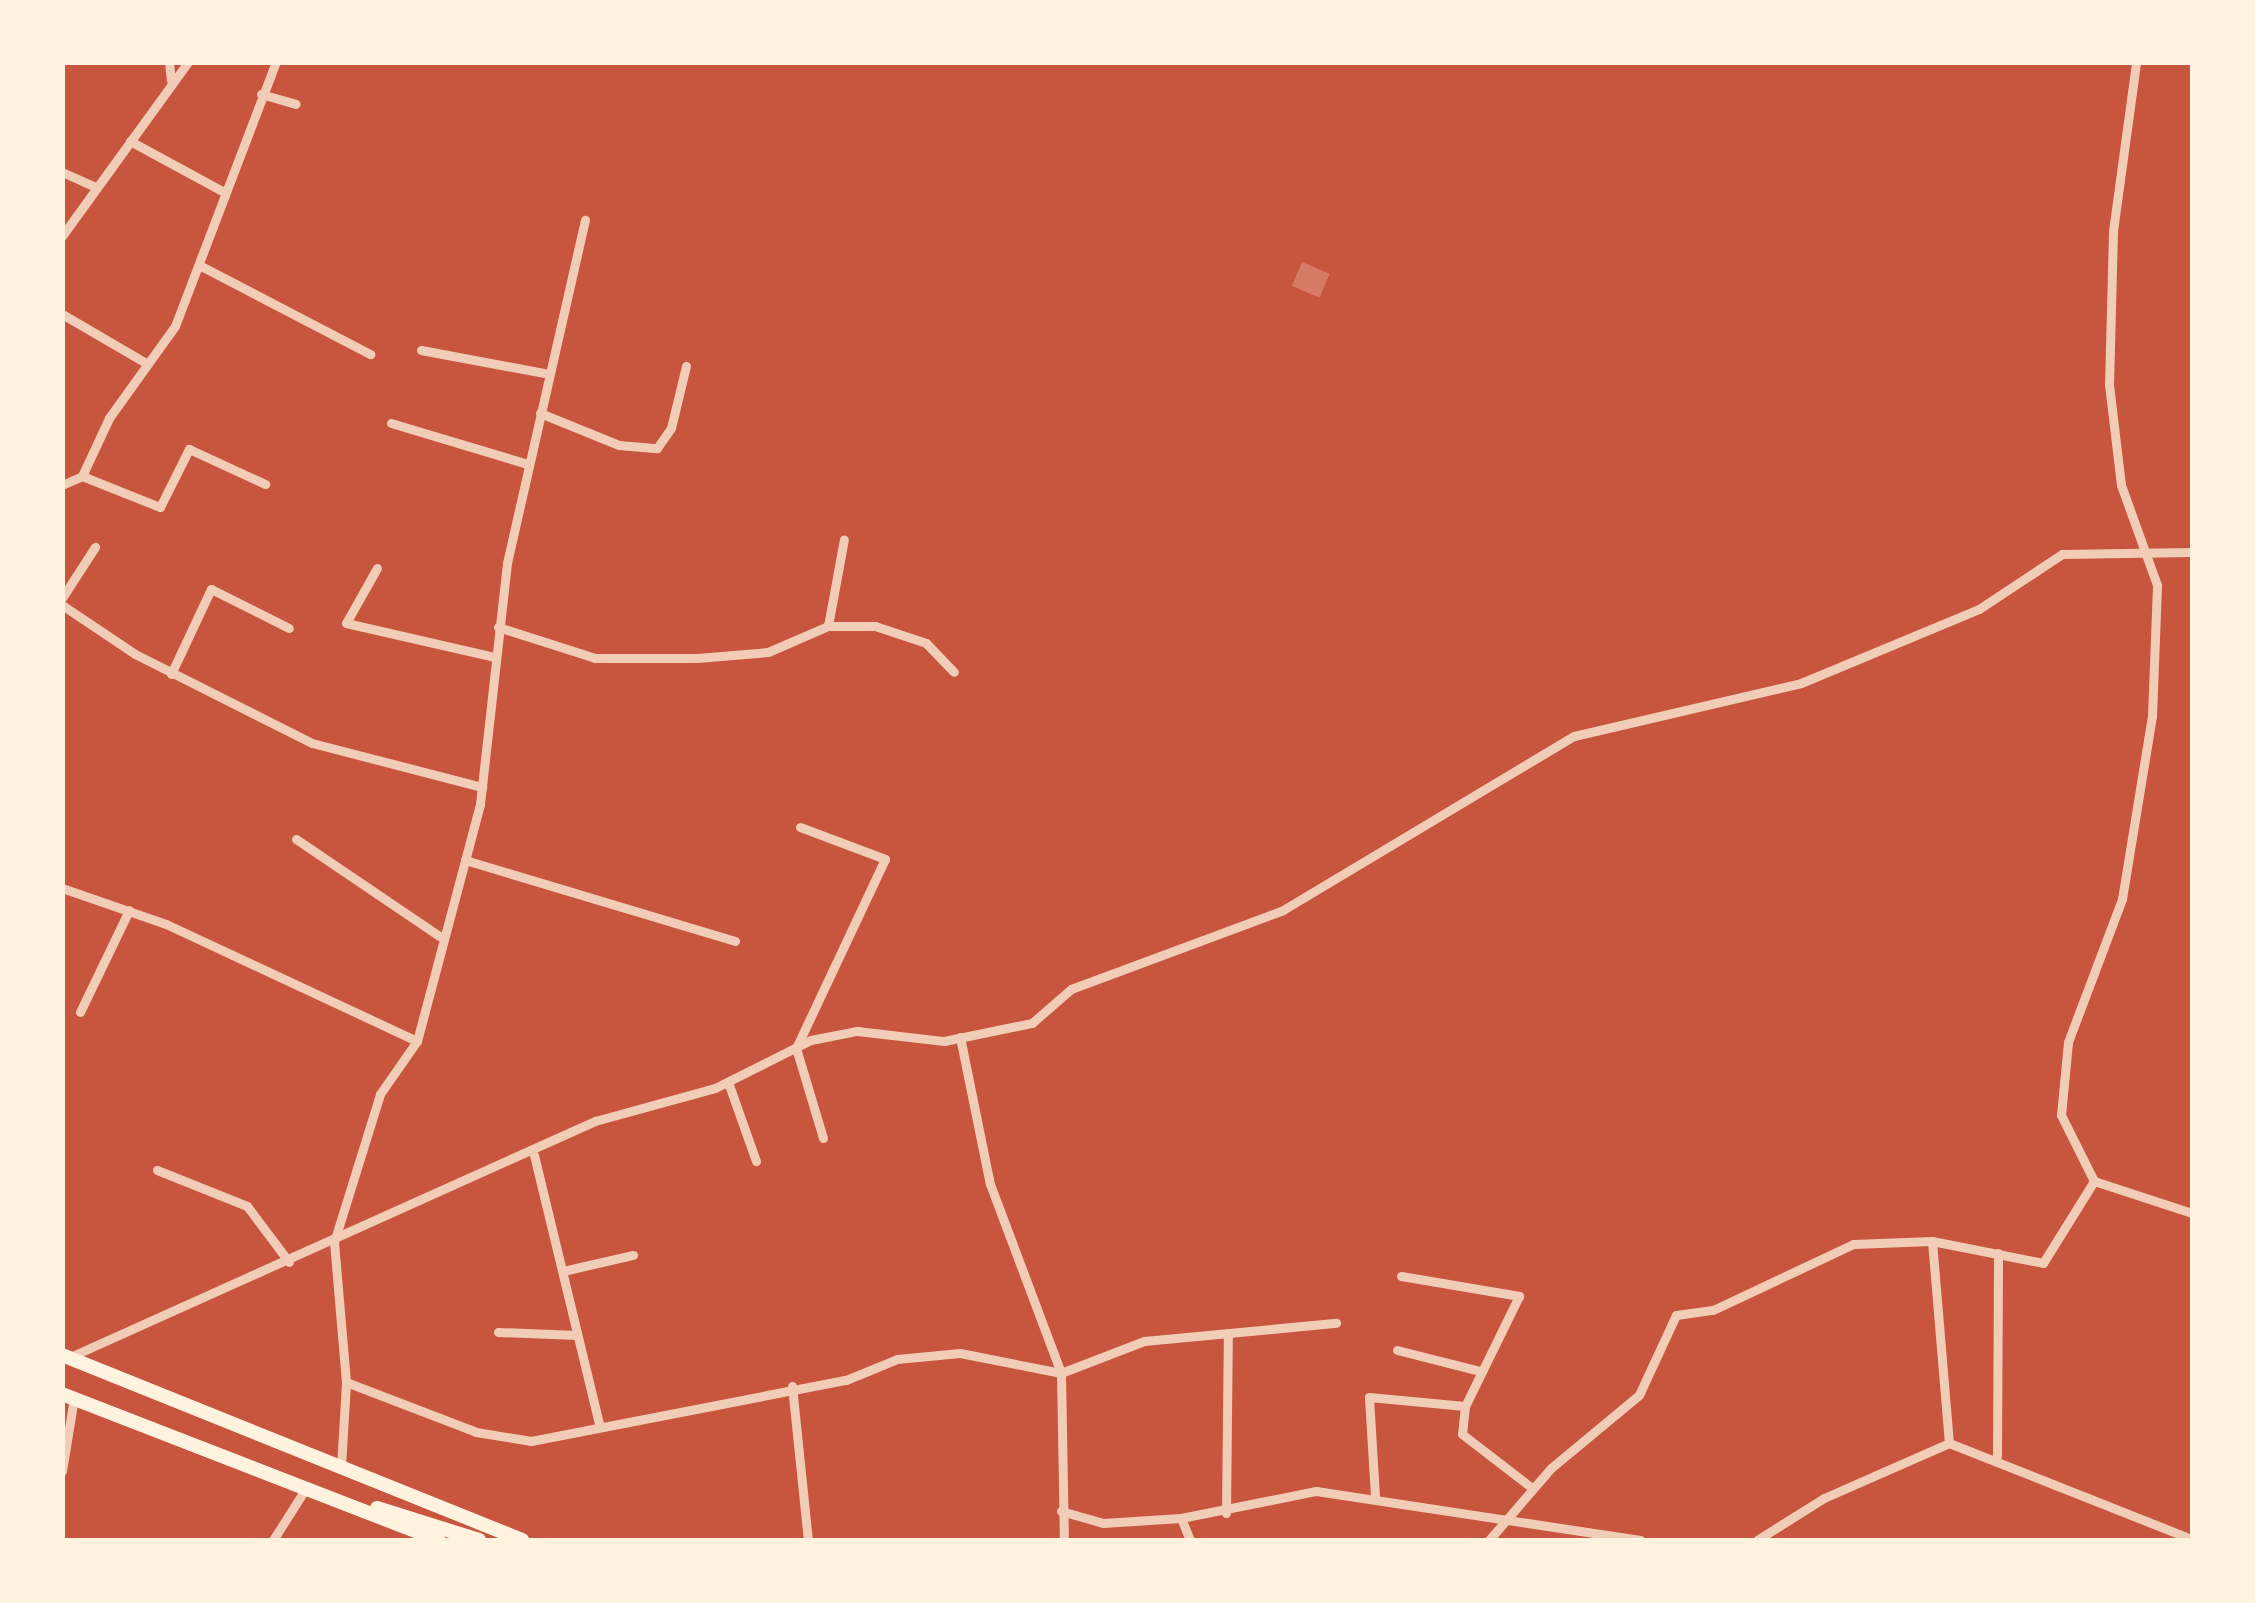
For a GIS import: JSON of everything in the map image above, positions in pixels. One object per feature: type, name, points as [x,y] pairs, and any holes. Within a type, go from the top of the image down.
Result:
[{"type":"main road","points":[[66,1356],[519,1540]]},
{"type":"main road","points":[[68,1396],[307,1485],[438,1540]]},
{"type":"main road","points":[[366,1509],[479,1540]]},
{"type":"street","points":[[170,62],[171,80]]},
{"type":"street","points":[[62,236],[171,80],[188,62]]},
{"type":"street","points":[[62,485],[82,476],[146,364],[175,326],[276,62]]},
{"type":"street","points":[[2136,62],[2113,232],[2108,385],[2120,486],[2157,585],[2140,822],[2068,1042],[2061,1115],[2094,1180],[2192,1214]]},
{"type":"street","points":[[261,94],[296,104]]},
{"type":"street","points":[[130,141],[224,192]]},
{"type":"street","points":[[62,172],[96,187]]},
{"type":"street","points":[[341,1468],[346,1382],[334,1242],[380,1094],[417,1041],[438,936],[465,860],[482,787],[498,627],[528,464],[584,220]]},
{"type":"street","points":[[201,266],[370,354]]},
{"type":"street","points":[[62,314],[146,364]]},
{"type":"street","points":[[422,350],[549,374]]},
{"type":"street","points":[[540,412],[619,445],[656,448],[672,428],[686,366]]},
{"type":"street","points":[[390,422],[528,464]]},
{"type":"street","points":[[82,476],[160,507],[189,448],[265,484]]},
{"type":"street","points":[[828,626],[844,539]]},
{"type":"street","points":[[66,1356],[534,1155],[595,1121],[728,1082],[796,1048],[857,1031],[960,1037],[1032,1022],[1071,989],[1283,910],[1574,736],[1801,683],[1979,609],[2062,554],[2142,546],[2192,552]]},
{"type":"street","points":[[96,547],[62,601],[172,674],[312,743],[482,787]]},
{"type":"street","points":[[377,568],[346,623],[494,657]]},
{"type":"street","points":[[172,674],[211,589],[289,628]]},
{"type":"street","points":[[498,627],[596,658],[698,658],[768,652],[828,626],[875,626],[926,643],[954,672]]},
{"type":"street","points":[[800,827],[885,859],[796,1048],[823,1138]]},
{"type":"street","points":[[296,839],[438,936]]},
{"type":"street","points":[[465,860],[735,942]]},
{"type":"street","points":[[62,888],[130,910],[417,1041]]},
{"type":"street","points":[[80,1012],[130,910]]},
{"type":"street","points":[[960,1037],[990,1184],[1061,1373],[1064,1540]]},
{"type":"street","points":[[728,1082],[756,1161]]},
{"type":"street","points":[[534,1155],[600,1427]]},
{"type":"street","points":[[157,1170],[248,1206],[289,1262]]},
{"type":"street","points":[[1489,1540],[1532,1488],[1639,1395],[1676,1314],[1714,1310],[1854,1244],[1932,1241],[2043,1263],[2094,1180]]},
{"type":"street","points":[[1932,1241],[1949,1443]]},
{"type":"street","points":[[1997,1456],[1998,1253]]},
{"type":"street","points":[[563,1271],[634,1255]]},
{"type":"street","points":[[1401,1276],[1519,1296],[1465,1406],[1462,1434],[1532,1488]]},
{"type":"street","points":[[346,1382],[476,1432],[532,1442],[960,1352],[1061,1373],[1144,1341],[1336,1323]]},
{"type":"street","points":[[498,1332],[576,1335]]},
{"type":"street","points":[[1226,1512],[1228,1333]]},
{"type":"street","points":[[1397,1350],[1480,1371]]},
{"type":"street","points":[[792,1386],[808,1540]]},
{"type":"street","points":[[62,1471],[68,1396]]},
{"type":"street","points":[[1375,1496],[1369,1397],[1465,1406]]},
{"type":"street","points":[[1757,1540],[1824,1498],[1949,1443],[1997,1456],[2192,1539]]},
{"type":"street","points":[[273,1540],[307,1485]]},
{"type":"street","points":[[1061,1511],[1103,1523],[1181,1518],[1316,1492],[1375,1496],[1640,1540]]},
{"type":"street","points":[[1181,1518],[1190,1540]]},
{"type":"building","points":[[1302,262],[1330,274],[1319,298],[1292,286]]}]
